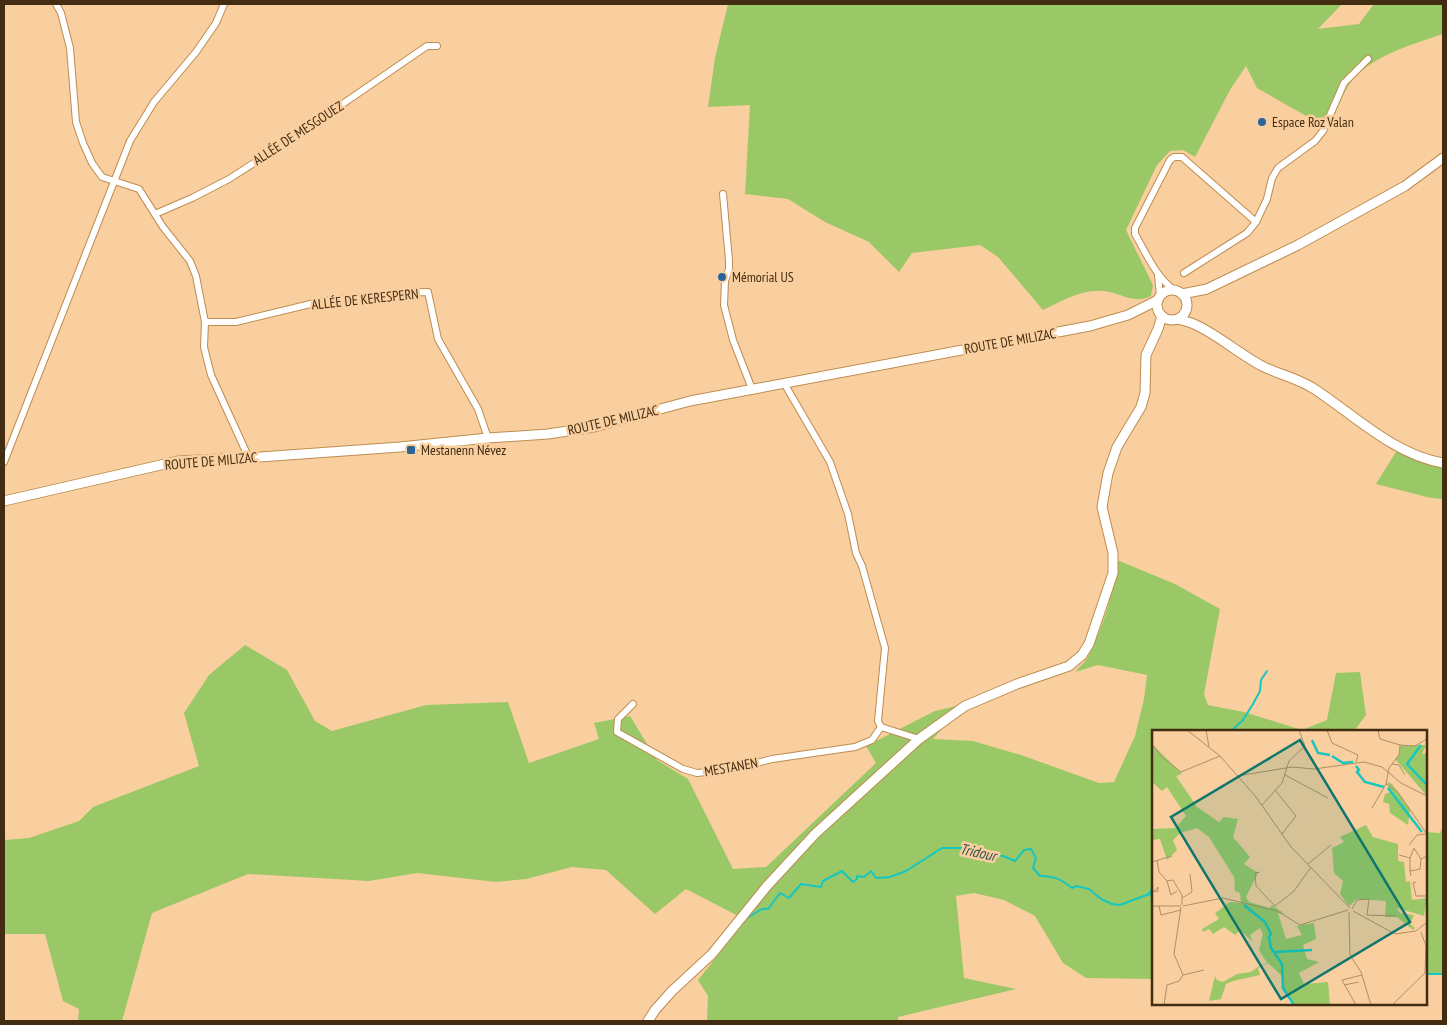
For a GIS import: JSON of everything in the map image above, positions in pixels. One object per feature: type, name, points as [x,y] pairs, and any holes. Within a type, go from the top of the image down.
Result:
[{"type":"main road","points":[[1150,346],[1182,316],[1187,306],[1206,289],[1338,224],[1404,186],[1443,158]]},
{"type":"main road","points":[[648,1021],[672,991],[712,954],[767,886],[815,834],[919,739],[965,706],[1017,684],[1069,666],[1082,655],[1092,635],[1113,573],[1113,553],[1102,507],[1106,480],[1118,447],[1141,406],[1145,393],[1146,356],[1158,329],[1160,315],[1157,308],[1159,298],[1166,292],[1206,289]]},
{"type":"main road","points":[[1178,292],[1186,300],[1196,325]]},
{"type":"main road","name":"ROUTE DE MILIZAC","points":[[1128,315],[1159,298]]},
{"type":"main road","name":"ROUTE DE MILIZAC","points":[[4,501],[178,461],[400,447],[548,434],[594,427],[690,401],[1056,333],[1128,315],[1148,313],[1160,315]]},
{"type":"main road","points":[[1160,315],[1196,325],[1264,367],[1315,389],[1370,429],[1398,446],[1419,457],[1443,463]]},
{"type":"street","points":[[56,4],[61,13],[70,48],[78,132],[92,162],[102,177],[139,189],[190,261],[196,276],[205,322],[204,347],[211,375],[247,454],[247,458]]},
{"type":"street","points":[[4,462],[113,181],[130,142],[154,102],[196,52],[216,23],[224,4]]},
{"type":"street","name":"ALLÉE DE MESGOUEZ","points":[[155,214],[229,179],[296,136],[427,46],[437,46]]},
{"type":"street","points":[[1184,273],[1247,233],[1256,222],[1267,199],[1272,178],[1278,168],[1316,141],[1344,83],[1368,59]]},
{"type":"street","points":[[1178,292],[1166,285],[1158,274],[1136,234],[1135,228],[1170,160],[1178,156],[1182,157],[1256,222]]},
{"type":"street","points":[[723,194],[730,260],[725,281],[724,305],[733,340],[752,389]]},
{"type":"street","points":[[1158,274],[1159,298]]},
{"type":"street","name":"ALLÉE DE KERESPERN","points":[[205,322],[236,322],[323,301],[428,292],[438,339],[478,409],[488,438]]},
{"type":"street","points":[[784,383],[830,462],[848,514],[856,553],[862,566],[885,648],[878,721],[881,727],[919,739]]},
{"type":"street","name":"MESTANEN","points":[[633,704],[618,719],[617,732],[683,768],[697,773],[733,769],[772,759],[854,747],[872,740],[881,727]]},
{"type":"green space","points":[[728,4],[1342,4],[1318,29],[1359,24],[1374,4],[1443,4],[1443,34],[1398,50],[1366,67],[1348,86],[1329,129],[1257,88],[1246,66],[1230,90],[1195,157],[1183,150],[1170,151],[1157,165],[1126,230],[1153,285],[1151,296],[1132,299],[1109,292],[1094,291],[1071,297],[1043,310],[998,257],[980,245],[912,253],[899,272],[869,242],[825,222],[788,199],[745,194],[750,105],[708,107],[715,58]]},
{"type":"green space","points":[[1401,444],[1420,453],[1443,458],[1443,499],[1431,498],[1376,484]]},
{"type":"green space","points":[[1117,560],[1175,584],[1220,609],[1204,694],[1208,705],[1244,712],[1302,730],[1152,730],[1152,979],[1086,978],[1063,963],[1035,916],[1004,900],[974,893],[956,896],[964,978],[1016,989],[898,1017],[898,1021],[707,1021],[708,996],[698,980],[746,920],[686,889],[655,914],[606,870],[572,867],[526,879],[496,882],[417,873],[369,881],[248,874],[152,913],[122,1021],[78,1021],[79,1009],[63,1001],[45,934],[4,934],[4,840],[29,838],[79,821],[93,807],[199,766],[184,713],[209,675],[245,645],[287,670],[315,721],[332,731],[426,705],[508,702],[529,763],[599,739],[594,723],[630,716],[657,760],[688,779],[733,869],[766,867],[876,763],[866,746],[935,711],[964,704],[933,739],[973,741],[1021,755],[1099,783],[1114,782],[1135,736],[1144,699],[1147,675],[1098,665],[1075,672],[1093,648],[1111,596]]},
{"type":"green space","points":[[1360,672],[1366,715],[1355,730],[1302,730],[1327,720],[1336,673]]},
{"type":"green space","points":[[1443,826],[1443,974],[1427,974],[1427,832],[1440,833]]},
{"type":"waterway","points":[[1232,730],[1243,720],[1253,704],[1260,691],[1261,680],[1267,671]]},
{"type":"waterway","name":"Tridour","points":[[747,918],[762,909],[768,909],[780,893],[789,898],[801,884],[821,887],[823,881],[842,871],[853,882],[857,879],[857,876],[864,877],[871,871],[876,878],[890,877],[906,871],[942,848],[970,848],[1015,861],[1024,850],[1031,849],[1036,858],[1033,868],[1040,876],[1049,876],[1072,888],[1076,886],[1089,889],[1101,899],[1112,904],[1120,905],[1149,894]]},
{"type":"waterway","points":[[1149,894],[1152,889]]},
{"type":"waterway","name":"Tridour","points":[[1427,974],[1443,974]]},
{"type":"place","name":"Espace Roz Valan","points":[[1262,122]]},
{"type":"place","name":"Mémorial US","points":[[722,277]]},
{"type":"place","name":"Mestanenn Névez","points":[[411,450]]}]
